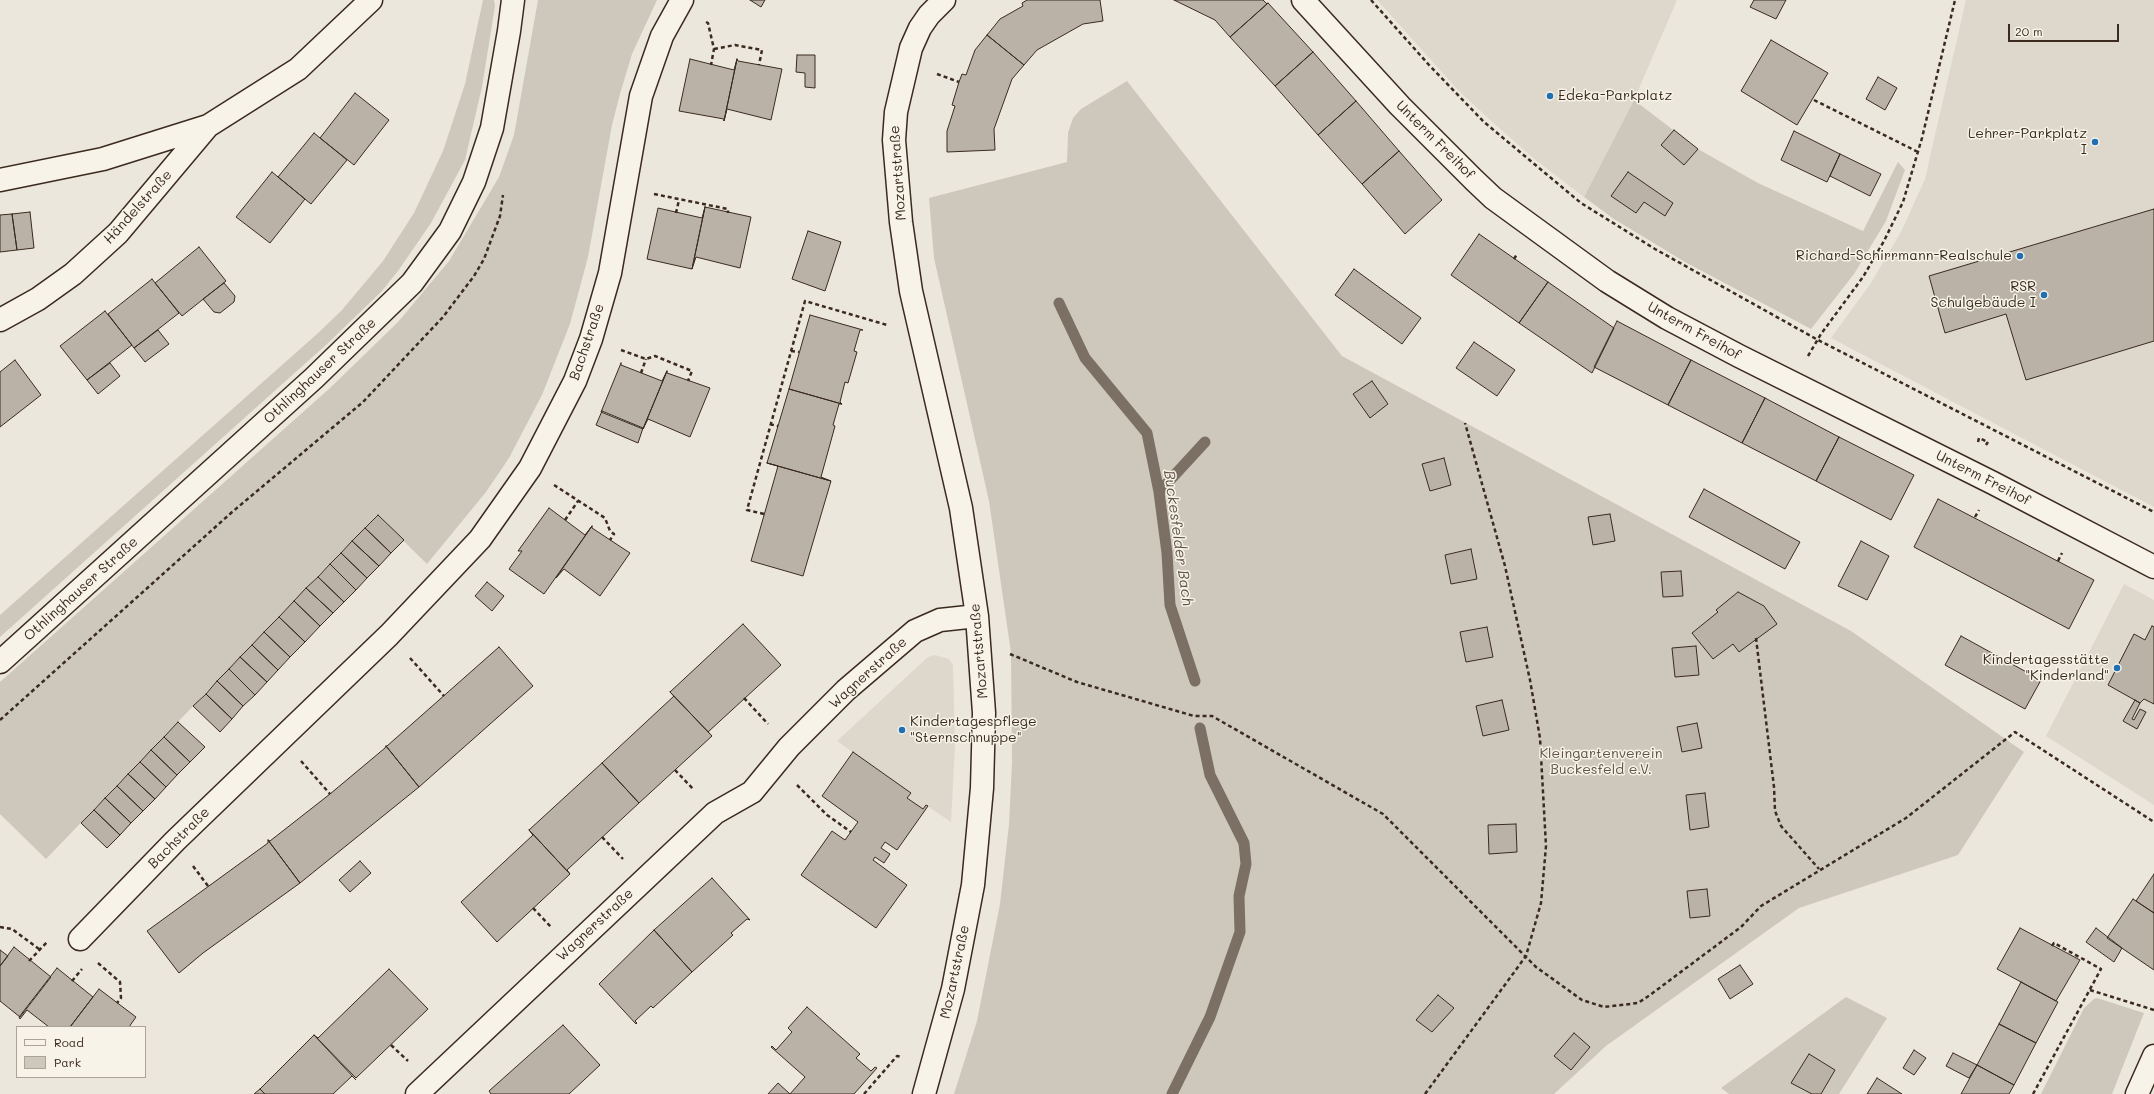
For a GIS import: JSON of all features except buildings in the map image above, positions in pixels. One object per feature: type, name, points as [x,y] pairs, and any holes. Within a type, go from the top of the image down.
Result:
[{"type":"street","points":[[0,180],[103,159],[208,126],[298,69],[371,0]]},
{"type":"street","name":"Othlinghauser Straße","points":[[0,662],[314,378],[412,283],[450,231],[474,182],[492,128],[513,0]]},
{"type":"street","name":"Bachstraße","points":[[80,939],[175,841],[389,635],[480,539],[530,468],[575,381],[591,339],[610,272],[641,96],[662,36],[682,0]]},
{"type":"street","name":"Mozartstraße","points":[[924,1094],[955,982],[973,885],[982,780],[984,712],[977,616],[961,508],[911,291],[901,222],[894,126],[900,89],[911,48],[920,28],[929,15],[944,0]]},
{"type":"street","name":"Unterm Freihof","points":[[1303,0],[1400,106],[1474,180],[1499,202],[1607,281],[1666,318],[1718,346],[2000,486],[2154,567]]},
{"type":"street","name":"Händelstraße","points":[[0,320],[38,299],[73,274],[118,233],[208,126]]},
{"type":"street","name":"Wagnerstraße","points":[[417,1094],[714,813],[752,792],[789,747],[846,690],[915,631],[940,620],[977,616]]},
{"type":"street","points":[[2140,1092],[2154,1056]]},
{"type":"path","points":[[1371,0],[1484,122],[1581,203],[1661,252],[1818,340],[2154,512]]},
{"type":"path","points":[[1818,340],[1863,278],[1884,241],[1903,202],[1918,152],[1955,0]]},
{"type":"path","points":[[711,65],[714,49],[735,45],[762,50],[759,65]]},
{"type":"path","points":[[1814,100],[1918,152]]},
{"type":"path","points":[[676,213],[679,200],[728,209],[728,213]]},
{"type":"path","points":[[764,514],[747,510],[805,302],[920,334]]},
{"type":"path","points":[[791,351],[799,352]]},
{"type":"path","points":[[641,373],[646,359],[654,356],[692,371],[688,381]]},
{"type":"path","points":[[1425,1094],[1526,956],[1541,903],[1546,846],[1540,738],[1524,646],[1505,566],[1465,423]]},
{"type":"path","points":[[770,424],[778,426]]},
{"type":"path","points":[[565,520],[578,501],[605,518],[610,531],[614,534],[610,540]]},
{"type":"path","points":[[389,635],[444,696]]},
{"type":"path","points":[[1756,638],[1774,787],[1775,811],[1781,826],[1819,869]]},
{"type":"path","points":[[981,656],[1011,653],[1077,682],[1194,716],[1212,716],[1383,814],[1536,967],[1582,1000],[1604,1007],[1638,1003],[1741,927],[1761,906],[1819,869],[1906,818],[2015,732],[2154,822]]},
{"type":"path","points":[[744,698],[770,726]]},
{"type":"path","points":[[281,739],[330,794]]},
{"type":"path","points":[[777,763],[827,815],[851,832]]},
{"type":"path","points":[[675,770],[696,793]]},
{"type":"path","points":[[602,837],[625,861]]},
{"type":"path","name":"Wagnerstraße","points":[[534,908],[552,928]]},
{"type":"path","points":[[0,928],[12,928],[39,949]]},
{"type":"path","points":[[29,961],[50,939]]},
{"type":"path","points":[[2033,1094],[2101,969],[2054,943],[2052,946]]},
{"type":"path","points":[[92,958],[120,982],[121,998],[117,1004]]},
{"type":"path","points":[[72,981],[83,968]]},
{"type":"path","points":[[2090,990],[2154,1010]]},
{"type":"path","points":[[391,1045],[413,1067]]},
{"type":"path","points":[[864,1094],[897,1056],[933,1064]]},
{"type":"shaded area","name":"Edeka-Parkplatz","points":[[1377,0],[1677,0],[1634,100],[1584,197],[1533,158],[1459,91]]},
{"type":"shaded area","name":"Richard-Schirrmann-Realschule","points":[[1966,0],[2154,0],[2154,507],[1831,338],[1871,283],[1902,230],[1925,179]]},
{"type":"shaded area","name":"Kindertagesstätte \"Kinderland\"","points":[[2124,584],[2154,600],[2154,805],[2046,736]]},
{"type":"shaded area","name":"Kindertagespflege \"Sternschnuppe\"","points":[[935,655],[949,659],[953,665],[955,746],[951,822],[926,805],[923,809],[907,798],[910,793],[837,741],[928,657]]},
{"type":"green space","points":[[483,0],[494,0],[495,6],[482,87],[465,160],[431,223],[398,271],[381,292],[327,344],[0,637],[0,615],[317,334],[342,310],[383,261],[414,213],[443,151],[465,84]]},
{"type":"green space","points":[[538,0],[657,0],[632,54],[620,94],[612,125],[588,257],[570,324],[542,395],[509,458],[486,492],[427,564],[377,515],[46,859],[0,814],[0,682],[330,388],[398,322],[449,261],[499,177],[514,135]]},
{"type":"green space","name":"Kleingartenverein Buckesfeld e.V.","points":[[1127,81],[1342,356],[1851,631],[2024,752],[1958,855],[1799,908],[1606,1046],[1554,1094],[954,1094],[977,1021],[1000,904],[1009,824],[1012,762],[1011,653],[989,501],[934,258],[929,198],[1067,162],[1068,133],[1073,118],[1081,109]]},
{"type":"green space","points":[[1634,100],[1698,149],[1758,183],[1863,231],[1898,162],[1905,170],[1886,221],[1854,274],[1811,329],[1685,262],[1614,219],[1584,197]]},
{"type":"green space","points":[[1846,997],[1887,1018],[1839,1094],[1729,1094],[1721,1088]]},
{"type":"green space","points":[[2097,998],[2144,1013],[2112,1094],[2041,1094],[2084,1008]]},
{"type":"waterway","name":"Buckesfelder Bach","points":[[1059,303],[1085,358],[1147,433],[1159,492],[1167,553],[1170,605],[1195,681]]},
{"type":"waterway","points":[[1159,492],[1205,442]]},
{"type":"waterway","name":"Buckesfelder Bach","points":[[1172,1094],[1210,1017],[1240,932],[1239,896],[1246,864],[1244,843],[1210,775],[1200,728]]},
{"type":"place","name":"Edeka-Parkplatz","points":[[1550,96]]},
{"type":"place","name":"Lehrer-Parkplatz I","points":[[2095,142]]},
{"type":"place","name":"Richard-Schirrmann-Realschule","points":[[2020,256]]},
{"type":"place","name":"RSR Schulgebäude I","points":[[2044,295]]},
{"type":"place","name":"Kindertagesstätte \"Kinderland\"","points":[[2117,668]]},
{"type":"place","name":"Kindertagespflege \"Sternschnuppe\"","points":[[902,730]]}]
